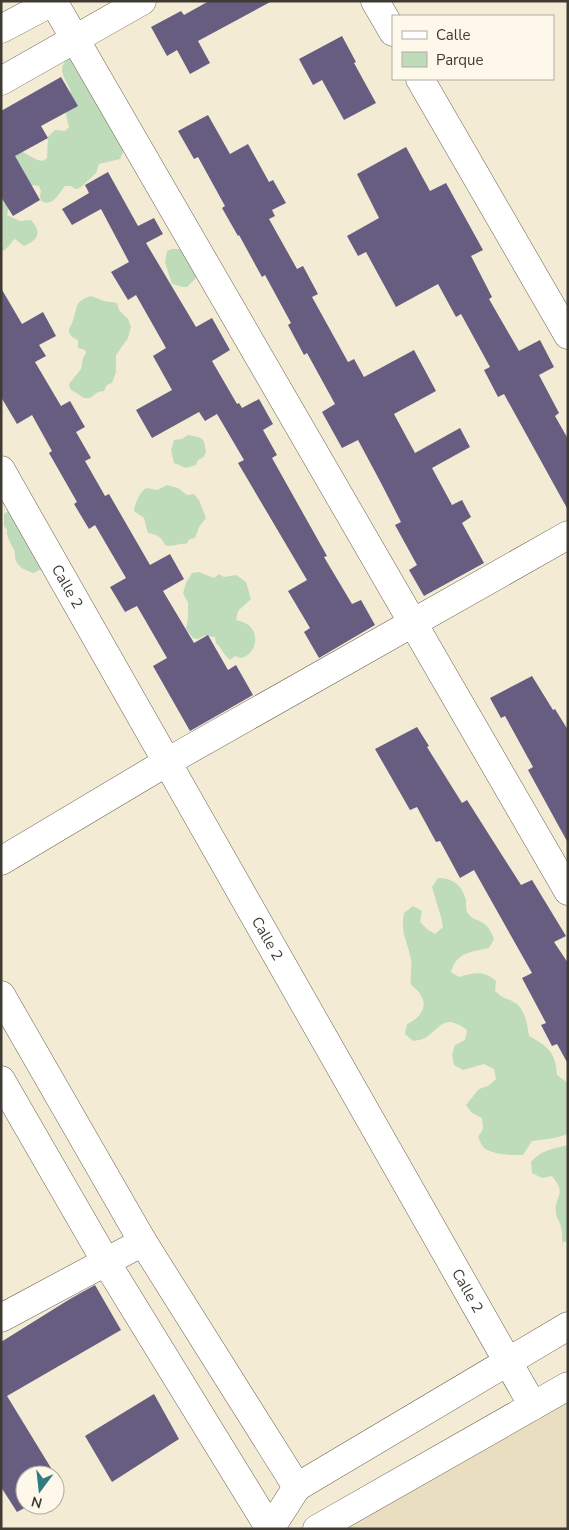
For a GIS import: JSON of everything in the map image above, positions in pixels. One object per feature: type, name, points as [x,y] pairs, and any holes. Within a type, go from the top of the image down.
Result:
[{"type":"street","points":[[1,29],[53,1],[568,891]]},
{"type":"street","points":[[1,82],[142,1]]},
{"type":"street","points":[[375,1],[392,30]]},
{"type":"street","points":[[421,80],[568,335]]},
{"type":"street","name":"Calle 2","points":[[1,470],[533,1406]]},
{"type":"street","points":[[1,860],[167,762],[568,535]]},
{"type":"street","points":[[1,995],[144,1242],[297,1487]]},
{"type":"street","points":[[1,1080],[106,1262],[270,1529],[297,1487],[568,1326]]},
{"type":"street","points":[[1,1318],[144,1242]]},
{"type":"street","points":[[317,1529],[568,1386]]},
{"type":"shaded area","points":[[568,1400],[568,1529],[340,1529]]},
{"type":"green space","points":[[68,58],[78,61],[124,150],[120,159],[99,164],[96,173],[80,188],[75,189],[71,186],[65,186],[55,199],[50,202],[41,201],[39,186],[33,185],[9,205],[7,215],[20,221],[31,220],[38,232],[36,238],[24,246],[15,239],[1,252],[1,190],[16,149],[43,161],[47,158],[48,137],[55,130],[65,131],[69,127],[64,106],[71,92],[62,71],[62,67]]},
{"type":"green space","points":[[172,249],[186,251],[198,276],[187,287],[172,284],[165,262],[167,251]]},
{"type":"green space","points":[[91,296],[117,303],[119,310],[128,319],[131,327],[128,338],[116,355],[116,372],[112,383],[107,385],[104,391],[98,392],[90,398],[84,398],[70,389],[69,384],[81,369],[86,353],[85,350],[78,348],[78,340],[71,336],[69,331],[79,302]]},
{"type":"green space","points":[[188,435],[201,438],[206,452],[196,465],[186,468],[174,463],[171,450],[174,440],[182,439]]},
{"type":"green space","points":[[167,485],[178,488],[187,495],[194,494],[199,500],[206,518],[199,527],[195,538],[190,539],[186,544],[165,545],[158,536],[148,533],[144,518],[134,511],[138,498],[146,488],[157,490]]},
{"type":"green space","points":[[8,511],[13,512],[43,571],[39,570],[34,573],[28,571],[22,568],[16,561],[4,525],[4,514]]},
{"type":"green space","points":[[199,572],[214,578],[219,574],[224,577],[236,575],[246,582],[251,599],[238,611],[236,620],[247,624],[254,633],[255,643],[250,653],[246,656],[241,658],[235,656],[230,660],[216,643],[215,637],[193,638],[186,629],[188,603],[183,593],[192,573]]},
{"type":"green space","points":[[438,878],[448,879],[459,886],[466,900],[467,912],[487,927],[494,939],[489,948],[471,952],[457,960],[451,972],[459,977],[483,974],[496,981],[495,991],[520,1007],[525,1016],[529,1036],[550,1051],[555,1061],[557,1075],[568,1083],[568,1134],[532,1141],[523,1155],[493,1152],[484,1148],[478,1137],[483,1129],[482,1118],[472,1113],[466,1105],[479,1089],[488,1086],[496,1079],[494,1069],[484,1064],[463,1070],[454,1065],[452,1054],[455,1045],[465,1040],[467,1030],[459,1025],[448,1022],[422,1039],[413,1041],[405,1034],[407,1024],[419,1016],[424,1006],[421,995],[411,985],[411,960],[403,927],[404,913],[413,906],[422,911],[420,922],[427,929],[435,934],[443,927],[432,887]]},
{"type":"green space","points":[[568,1145],[568,1241],[563,1242],[563,1248],[562,1230],[556,1216],[559,1188],[552,1176],[542,1178],[532,1173],[531,1162],[543,1152]]},
{"type":"building","points":[[209,1],[272,1],[198,41],[210,63],[190,74],[177,50],[167,56],[151,27],[181,11],[184,15]]},
{"type":"building","points":[[342,36],[356,62],[354,63],[376,103],[344,120],[322,80],[313,85],[299,59]]},
{"type":"building","points":[[61,77],[78,106],[41,126],[48,138],[15,156],[40,200],[13,216],[1,197],[1,111]]},
{"type":"building","points":[[208,115],[230,154],[248,144],[269,182],[273,180],[286,203],[272,210],[275,216],[269,219],[297,269],[303,266],[318,294],[312,297],[348,362],[354,359],[364,377],[414,350],[436,391],[394,414],[415,453],[460,428],[470,447],[432,468],[452,505],[462,500],[471,517],[462,523],[484,563],[424,596],[409,570],[417,565],[395,525],[401,522],[381,483],[358,440],[342,448],[322,412],[335,404],[307,353],[304,355],[288,325],[291,323],[265,275],[262,277],[222,208],[225,206],[198,157],[194,159],[178,131]]},
{"type":"building","points":[[406,147],[430,191],[446,183],[483,250],[471,256],[492,297],[489,299],[519,351],[540,340],[554,367],[539,375],[559,413],[555,416],[568,439],[568,510],[504,394],[498,397],[484,370],[490,367],[461,314],[456,317],[438,284],[396,307],[366,252],[358,256],[347,236],[379,218],[357,174]]},
{"type":"building","points":[[108,172],[138,226],[154,218],[163,234],[146,243],[196,327],[212,318],[230,350],[212,361],[237,404],[239,403],[242,408],[259,399],[273,424],[263,430],[277,455],[272,458],[327,556],[324,557],[352,604],[361,600],[375,625],[319,658],[304,632],[310,628],[288,591],[307,580],[238,463],[244,460],[217,414],[205,421],[199,412],[152,438],[136,410],[172,390],[153,356],[166,348],[136,295],[128,300],[111,272],[129,262],[101,209],[72,225],[62,209],[89,193],[85,185]]},
{"type":"building","points":[[1,288],[22,324],[43,312],[56,336],[39,345],[46,356],[35,362],[61,406],[70,401],[85,427],[76,432],[91,458],[85,461],[105,496],[109,494],[150,565],[170,554],[184,579],[163,591],[194,643],[208,635],[228,670],[236,665],[253,695],[190,731],[153,666],[167,658],[137,606],[125,612],[110,587],[126,578],[95,525],[89,529],[74,504],[77,502],[49,453],[52,451],[32,415],[17,424],[1,397]]},
{"type":"building","points":[[532,676],[568,730],[568,843],[528,770],[533,767],[505,716],[501,718],[490,698]]},
{"type":"building","points":[[417,727],[429,746],[427,747],[462,803],[467,800],[521,885],[532,880],[566,936],[554,942],[568,963],[568,1064],[557,1044],[552,1046],[541,1025],[546,1023],[522,978],[532,973],[474,870],[460,878],[440,841],[436,842],[417,807],[410,810],[375,749]]},
{"type":"building","points":[[95,1285],[121,1330],[7,1396],[49,1465],[15,1465],[15,1509],[1,1487],[1,1342]]},
{"type":"building","points":[[154,1394],[179,1439],[112,1482],[85,1436]]}]
